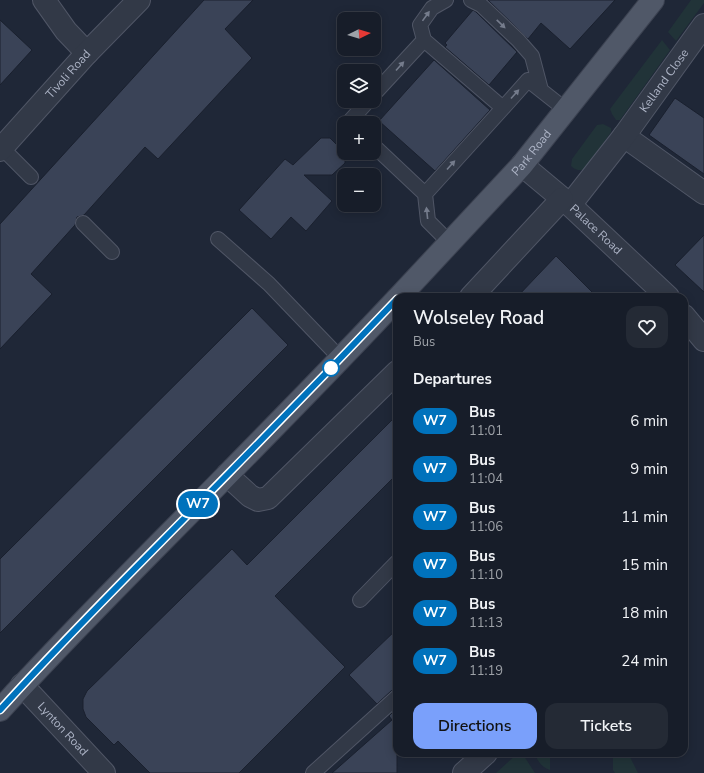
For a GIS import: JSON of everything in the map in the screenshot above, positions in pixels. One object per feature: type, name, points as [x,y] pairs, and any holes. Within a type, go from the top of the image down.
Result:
[{"type":"main road","name":"Park Road","points":[[403,293],[522,165],[653,0]]},
{"type":"main road","points":[[0,710],[22,685],[155,547],[227,475],[393,303]]},
{"type":"street","points":[[44,0],[66,31],[87,53]]},
{"type":"street","name":"Tivoli Road","points":[[1,149],[87,53],[139,0]]},
{"type":"street","name":"Kelland Close","points":[[475,293],[566,202],[624,136],[704,25]]},
{"type":"street","points":[[624,136],[704,193]]},
{"type":"street","name":"Palace Road","points":[[522,165],[566,202],[660,293]]},
{"type":"street","points":[[688,321],[704,340]]},
{"type":"street","points":[[227,475],[250,496],[258,500],[268,498],[393,376]]},
{"type":"street","name":"Lynton Road","points":[[22,685],[104,773]]},
{"type":"street","points":[[464,773],[482,757]]},
{"type":"lane","points":[[446,0],[432,8],[420,25],[424,40],[503,108]]},
{"type":"lane","points":[[471,0],[481,5],[518,40],[532,56],[541,90]]},
{"type":"lane","points":[[381,86],[424,40]]},
{"type":"lane","points":[[425,194],[528,80],[566,110]]},
{"type":"lane","points":[[354,116],[362,108]]},
{"type":"lane","points":[[1,149],[31,177]]},
{"type":"lane","points":[[381,153],[425,194],[428,221],[450,243]]},
{"type":"lane","points":[[83,223],[112,252]]},
{"type":"lane","points":[[218,239],[269,284],[340,358]]},
{"type":"lane","points":[[360,600],[393,566]]},
{"type":"lane","points":[[313,773],[393,701]]},
{"type":"shaded area","points":[[691,0],[704,0],[704,3],[676,41],[668,32]]},
{"type":"shaded area","points":[[662,40],[670,50],[620,120],[616,120],[610,109]]},
{"type":"shaded area","points":[[603,124],[611,128],[611,132],[585,170],[579,170],[571,166],[572,159],[597,125]]},
{"type":"shaded area","points":[[514,757],[525,757],[535,773],[496,773]]},
{"type":"shaded area","points":[[536,757],[550,757],[550,770],[547,769],[538,761]]},
{"type":"shaded area","points":[[613,757],[630,757],[638,773],[615,773],[613,770]]},
{"type":"building","points":[[204,0],[253,0],[225,29],[252,58],[158,159],[145,147],[84,215],[77,217],[75,225],[31,274],[52,294],[0,349],[0,224]]},
{"type":"building","points":[[488,0],[615,0],[570,49],[541,23],[528,39]]},
{"type":"building","points":[[473,10],[517,52],[489,85],[445,47],[447,45],[445,43]]},
{"type":"building","points":[[0,20],[32,50],[0,85]]},
{"type":"building","points":[[434,60],[490,110],[435,171],[381,123],[381,119]]},
{"type":"building","points":[[675,98],[704,118],[704,174],[649,135]]},
{"type":"building","points":[[321,138],[330,138],[337,145],[337,160],[345,160],[345,163],[340,168],[337,168],[337,170],[332,175],[304,175],[332,201],[306,231],[291,217],[271,239],[239,210],[285,159],[293,165]]},
{"type":"building","points":[[704,235],[704,292],[675,265]]},
{"type":"building","points":[[556,256],[593,293],[521,293]]},
{"type":"building","points":[[252,308],[288,345],[0,633],[0,559]]},
{"type":"building","points":[[393,419],[393,478],[275,596],[345,667],[239,773],[150,773],[118,741],[114,745],[86,717],[83,709],[83,699],[87,691],[232,549],[247,565]]},
{"type":"building","points":[[393,633],[393,690],[377,704],[349,675]]},
{"type":"building","points":[[393,712],[393,757],[397,757],[397,773],[332,773],[392,720],[389,716]]},
{"type":"bus line","name":"W7","points":[[0,710],[22,685],[155,547],[353,346],[393,303]]}]
